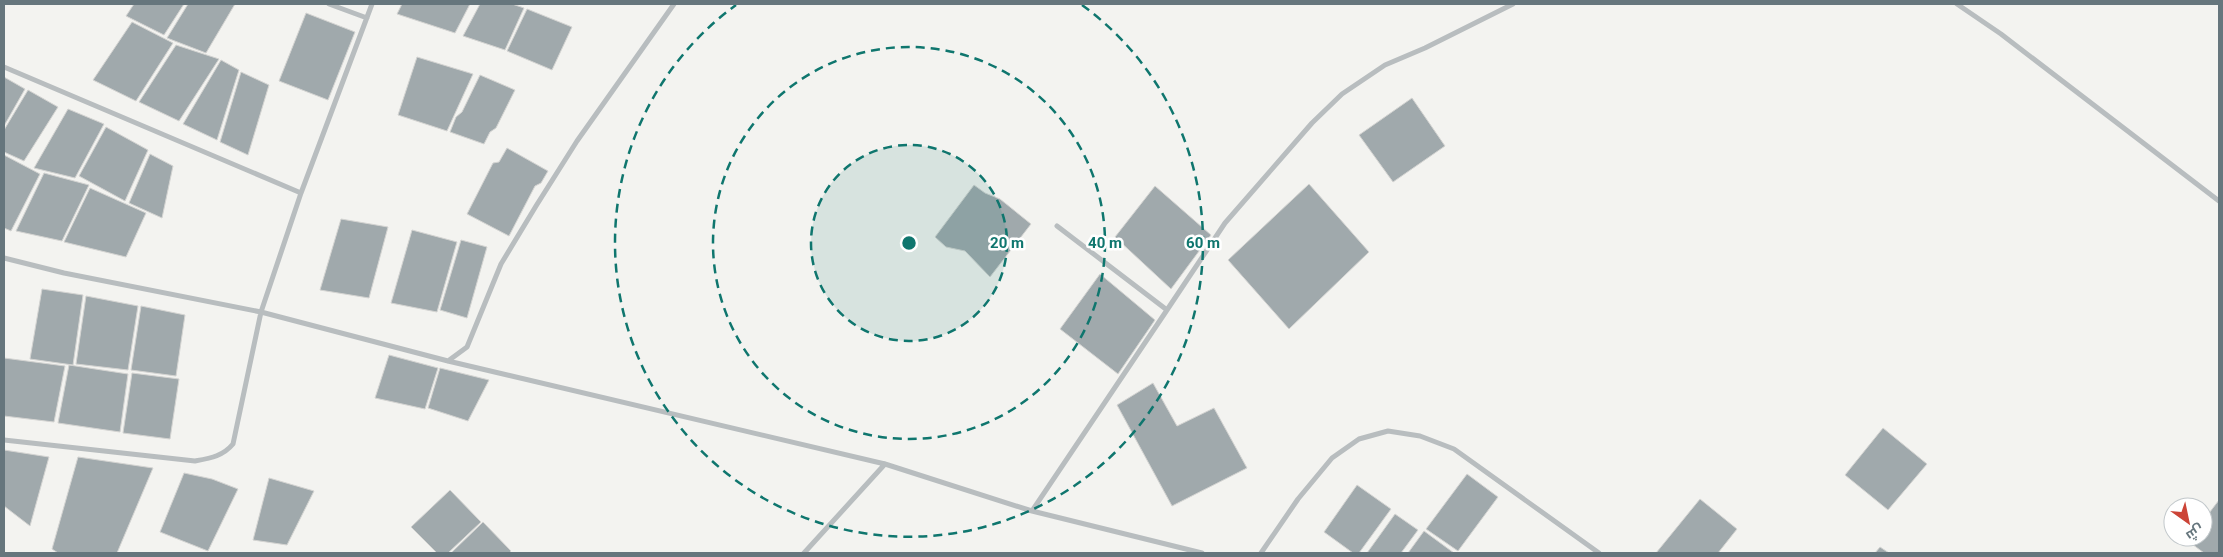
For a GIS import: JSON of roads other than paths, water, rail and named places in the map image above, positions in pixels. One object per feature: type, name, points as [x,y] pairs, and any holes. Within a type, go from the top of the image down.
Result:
[{"type":"street","points":[[329,4],[367,18]]},
{"type":"street","points":[[4,440],[196,461],[212,458],[226,452],[233,444],[261,312],[301,193],[372,4]]},
{"type":"street","points":[[448,361],[467,347],[501,264],[577,141],[674,4]]},
{"type":"street","points":[[1032,511],[1225,223],[1312,123],[1342,94],[1385,65],[1425,48],[1513,4]]},
{"type":"street","points":[[1957,4],[2001,34],[2219,201]]},
{"type":"street","points":[[4,66],[301,193]]},
{"type":"street","points":[[1057,226],[1167,310]]},
{"type":"street","points":[[4,258],[64,274],[261,312],[448,361],[885,464],[1032,511],[1202,553]]},
{"type":"street","points":[[1261,553],[1298,499],[1332,458],[1359,439],[1388,431],[1420,436],[1454,449],[1599,553]]},
{"type":"street","points":[[804,553],[885,464]]}]
